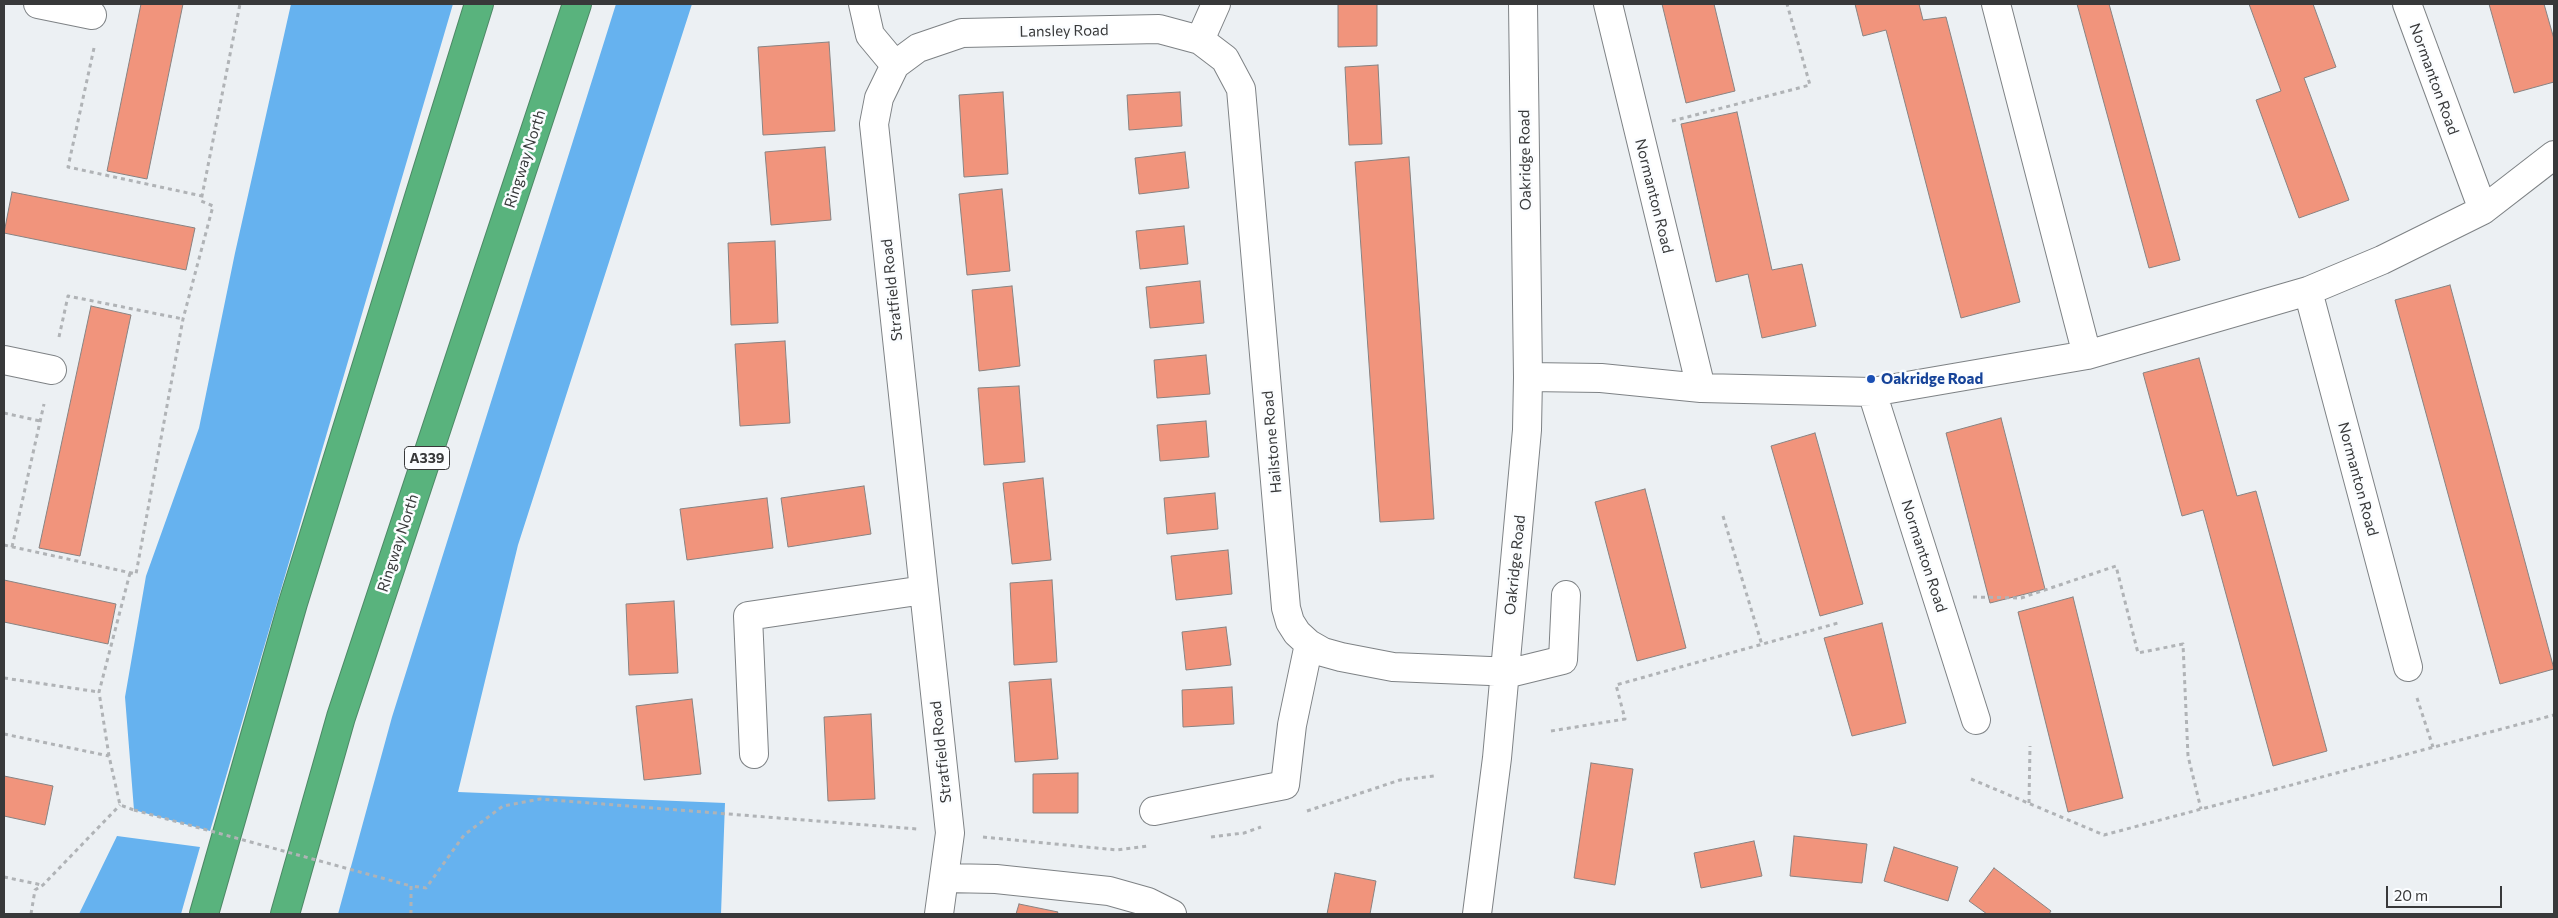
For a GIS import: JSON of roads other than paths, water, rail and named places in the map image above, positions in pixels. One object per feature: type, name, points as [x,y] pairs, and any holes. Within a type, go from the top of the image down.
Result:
[{"type":"highway","points":[[204,914],[293,603],[479,4]]},
{"type":"highway","name":"Ringway North","points":[[285,914],[341,717],[577,4]]},
{"type":"street","points":[[38,4],[92,15]]},
{"type":"street","points":[[863,4],[870,36],[895,65]]},
{"type":"street","points":[[1200,40],[1216,4]]},
{"type":"street","name":"Oakridge Road","points":[[1477,914],[1509,672],[1528,377],[1523,4]]},
{"type":"street","name":"Normanton Road","points":[[1608,4],[1700,388]]},
{"type":"street","points":[[1996,4],[2087,355]]},
{"type":"street","name":"Normanton Road","points":[[2407,4],[2483,210]]},
{"type":"street","name":"Lansley Road","points":[[895,65],[918,48],[962,33],[1159,29],[1200,40]]},
{"type":"street","name":"Hailstone Road","points":[[1200,40],[1225,59],[1241,89],[1286,608],[1290,622],[1297,633],[1309,644],[1341,658],[1393,667],[1509,672]]},
{"type":"street","name":"Stratfield Road","points":[[895,65],[879,98],[874,124],[950,833],[939,914]]},
{"type":"street","points":[[1528,377],[1601,378],[1700,388],[1872,392],[2087,355],[2308,291],[2382,260],[2483,210],[2554,155]]},
{"type":"street","name":"Normanton Road","points":[[2308,291],[2408,667]]},
{"type":"street","points":[[4,360],[52,370]]},
{"type":"street","name":"Normanton Road","points":[[1872,392],[1976,720]]},
{"type":"street","points":[[754,754],[748,616],[924,590]]},
{"type":"street","points":[[1509,672],[1563,660],[1566,595]]},
{"type":"street","points":[[1154,811],[1285,785],[1292,725],[1309,644]]},
{"type":"street","points":[[944,878],[996,879],[1109,891],[1148,902],[1172,914]]},
{"type":"place","name":"Oakridge Road","points":[[1871,379]]}]
